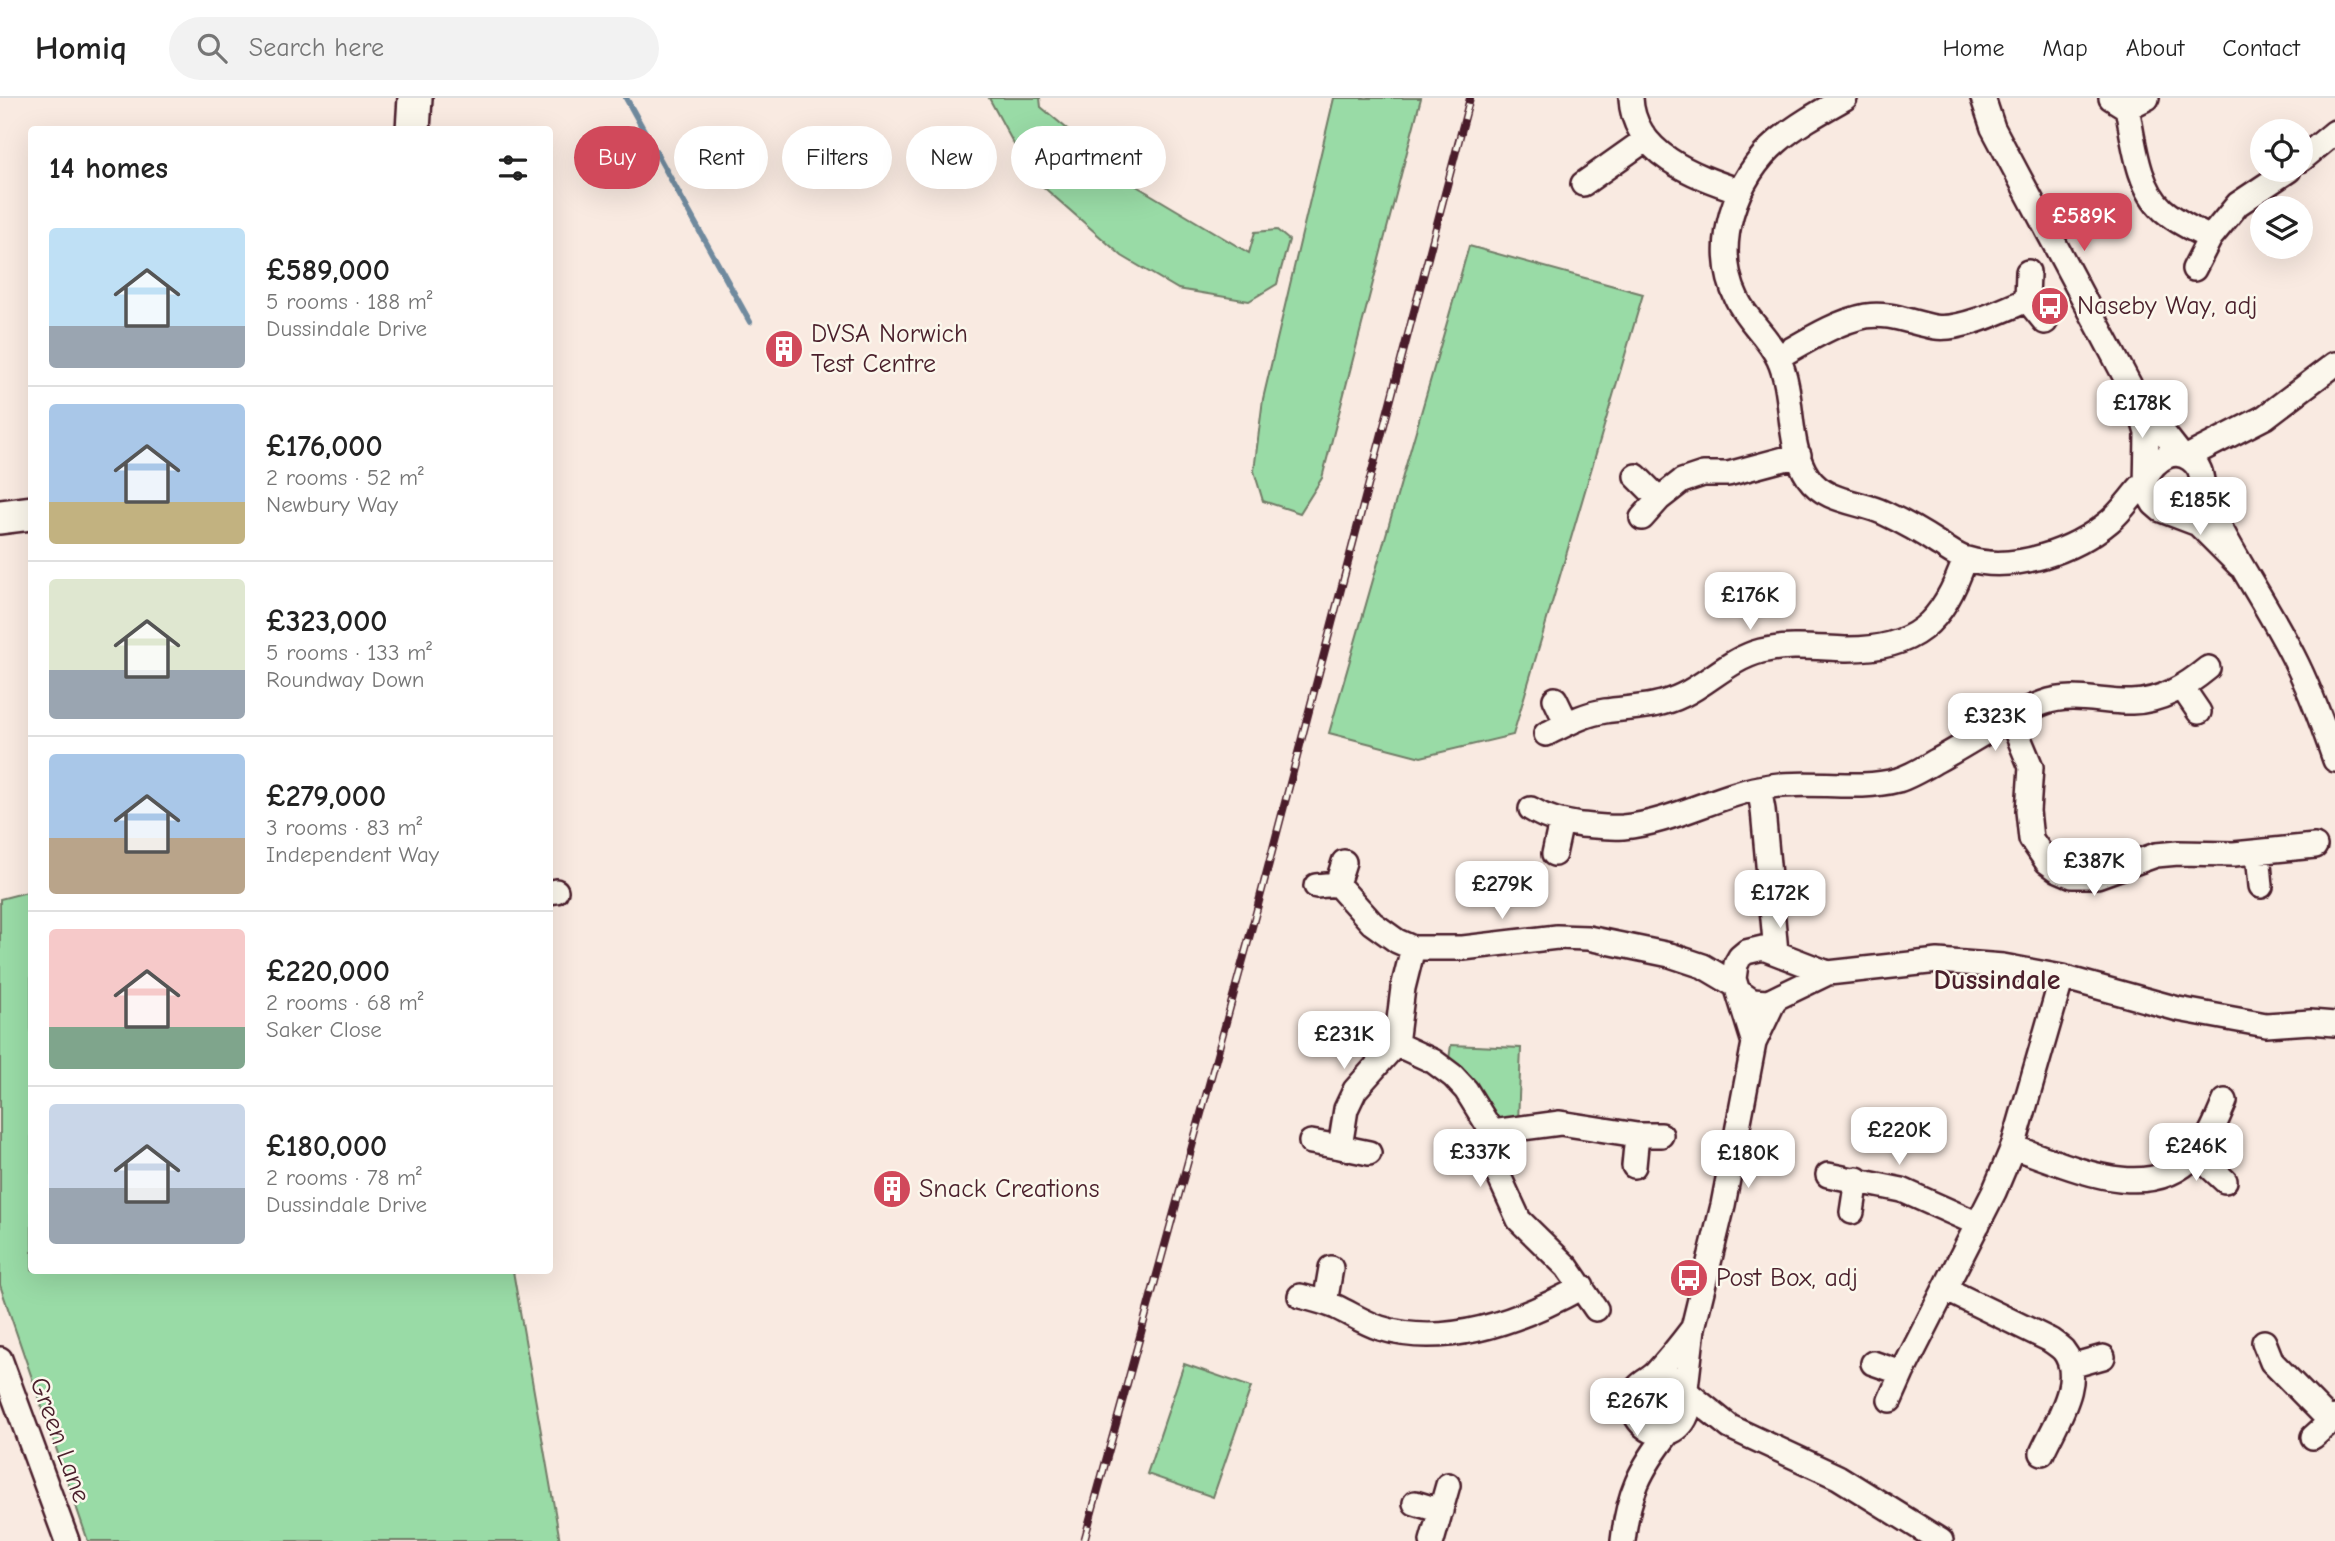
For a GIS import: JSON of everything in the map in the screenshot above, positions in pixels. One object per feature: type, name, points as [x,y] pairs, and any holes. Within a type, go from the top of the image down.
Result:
[{"type":"street","points":[[412,126],[415,98]]},
{"type":"street","points":[[1631,98],[1632,108],[1645,140],[1662,156],[1695,174],[1740,191]]},
{"type":"street","points":[[1845,98],[1776,142],[1740,191],[1726,233],[1725,265],[1737,300],[1778,358],[1786,379],[1799,455],[1808,477],[1823,491],[1845,502],[1878,510],[1906,523],[1965,559],[1987,563],[2027,561],[2056,552],[2085,538],[2113,519],[2154,464],[2166,456],[2184,456],[2246,429]]},
{"type":"street","points":[[1970,98],[1993,128],[2137,399],[2202,474],[2203,488],[2239,565],[2293,656],[2335,760]]},
{"type":"street","points":[[1983,98],[1993,128]]},
{"type":"street","points":[[2128,101],[2138,161],[2147,188],[2161,208],[2179,222],[2210,238]]},
{"type":"street","points":[[2313,150],[2335,132]]},
{"type":"street","points":[[1583,184],[1645,140]]},
{"type":"street","points":[[2194,269],[2210,238],[2238,204],[2271,182]]},
{"type":"street","points":[[2028,272],[2027,300],[2045,321]]},
{"type":"street","points":[[1778,358],[1844,323],[1866,317],[1887,315],[1937,328],[1947,327],[1960,325],[2027,300]]},
{"type":"street","points":[[2113,519],[2164,511],[2184,511],[2197,502],[2221,454],[2246,429],[2315,381],[2335,363]]},
{"type":"street","points":[[2137,399],[2147,433],[2146,490],[2154,504],[2164,511],[2198,524],[2239,565]]},
{"type":"street","points":[[1642,519],[1659,499],[1682,481],[1703,474],[1728,474],[1799,455]]},
{"type":"street","points":[[1636,476],[1659,499]]},
{"type":"street","points":[[0,517],[28,514]]},
{"type":"street","points":[[1555,699],[1556,729],[1604,711],[1659,705],[1683,695],[1733,661],[1760,651],[1783,647],[1872,648],[1898,643],[1921,631],[1938,615],[1955,589],[1965,559]]},
{"type":"street","points":[[1531,809],[1562,822],[1623,827],[1652,822],[1737,792],[1775,785],[1852,785],[1899,780],[2043,703],[2080,697],[2132,702],[2153,699],[2182,687],[2208,668]]},
{"type":"street","points":[[2182,687],[2199,712]]},
{"type":"street","points":[[2011,719],[2031,767],[2028,811],[2031,839],[2046,862],[2072,876],[2097,876],[2156,855],[2259,853],[2315,846]]},
{"type":"street","points":[[1641,1471],[1673,1430],[1688,1416],[1690,1409],[1687,1391],[1693,1328],[1723,1205],[1754,1043],[1785,989],[1788,975],[1785,961],[1778,954],[1759,788]]},
{"type":"street","points":[[1553,855],[1562,822]]},
{"type":"street","points":[[2259,853],[2261,886]]},
{"type":"street","points":[[1333,877],[1372,923],[1397,941],[1413,948],[1463,948],[1569,936],[1670,955],[1703,967],[1752,1001],[1768,1002],[1828,973],[1938,961],[2003,966],[2062,977],[2178,1009],[2266,1025],[2310,1022],[2335,1024]]},
{"type":"street","points":[[1754,1043],[1734,972],[1770,891]]},
{"type":"street","points":[[1340,1147],[1346,1109],[1355,1090],[1396,1044],[1403,988],[1413,948]]},
{"type":"street","points":[[1703,967],[1763,948],[1828,973]]},
{"type":"street","points":[[1890,1400],[1994,1192],[2013,1147],[2062,977]]},
{"type":"street","points":[[2310,1022],[2335,1014]]},
{"type":"street","points":[[1396,1044],[1433,1061],[1453,1076],[1476,1104],[1492,1132],[1496,1172],[1519,1220],[1567,1267],[1596,1309]]},
{"type":"street","points":[[2013,1147],[2113,1180],[2132,1182],[2150,1179],[2170,1172],[2196,1154],[2207,1140],[2225,1101]]},
{"type":"street","points":[[1492,1132],[1560,1123],[1637,1135],[1661,1135]]},
{"type":"street","points":[[1634,1166],[1637,1135]]},
{"type":"street","points":[[1311,1142],[1369,1153]]},
{"type":"street","points":[[2196,1154],[2225,1181]]},
{"type":"street","points":[[1828,1175],[1902,1190],[1978,1224]]},
{"type":"street","points":[[1852,1212],[1857,1179]]},
{"type":"street","points":[[1325,1303],[1331,1268]]},
{"type":"street","points":[[1300,1296],[1325,1303],[1381,1328],[1407,1334],[1431,1335],[1491,1325],[1525,1314],[1582,1287]]},
{"type":"street","points":[[1945,1289],[2050,1340],[2064,1351],[2071,1366],[2071,1381],[2042,1452]]},
{"type":"street","points":[[1623,1541],[1641,1471],[1638,1421],[1633,1410],[1634,1396],[1640,1384],[1652,1377],[1693,1328]]},
{"type":"street","points":[[2264,1342],[2272,1362],[2332,1419],[2313,1437]]},
{"type":"street","points":[[2071,1366],[2103,1357]]},
{"type":"street","name":"Green Lane","points":[[0,1359],[67,1541]]},
{"type":"street","points":[[1873,1363],[1902,1373]]},
{"type":"street","points":[[1652,1377],[1673,1377],[1730,1427],[1838,1477],[1941,1541]]},
{"type":"street","points":[[1638,1421],[1652,1431],[1730,1427]]},
{"type":"street","points":[[1432,1541],[1448,1485]]},
{"type":"street","points":[[1415,1503],[1441,1511]]},
{"type":"green space","points":[[989,98],[1040,98],[1041,107],[1064,126],[1011,126],[1011,139]]},
{"type":"green space","points":[[1334,98],[1421,98],[1322,478],[1300,513],[1263,501],[1254,471],[1263,399]]},
{"type":"green space","points":[[1046,189],[1141,189],[1249,253],[1255,232],[1277,230],[1289,240],[1277,284],[1249,301],[1178,289],[1122,256]]},
{"type":"green space","points":[[1469,246],[1643,294],[1513,735],[1421,757],[1329,733]]},
{"type":"green space","points":[[28,892],[28,1274],[514,1274],[560,1541],[88,1541],[0,1285],[0,899]]},
{"type":"green space","points":[[1451,1045],[1521,1048],[1518,1122],[1496,1120],[1476,1083],[1449,1059]]},
{"type":"green space","points":[[1184,1364],[1251,1387],[1213,1497],[1147,1474]]},
{"type":"waterway","points":[[626,98],[750,322]]},
{"type":"railway","points":[[1084,1541],[1257,909],[1470,98]]},
{"type":"place","name":"Naseby Way, adj","points":[[2050,306]]},
{"type":"place","name":"DVSA Norwich Test Centre","points":[[784,349]]},
{"type":"place","name":"Snack Creations","points":[[892,1189]]},
{"type":"place","name":"Post Box, adj","points":[[1689,1278]]},
{"type":"district","name":"Dussindale","points":[[1997,980]]}]
